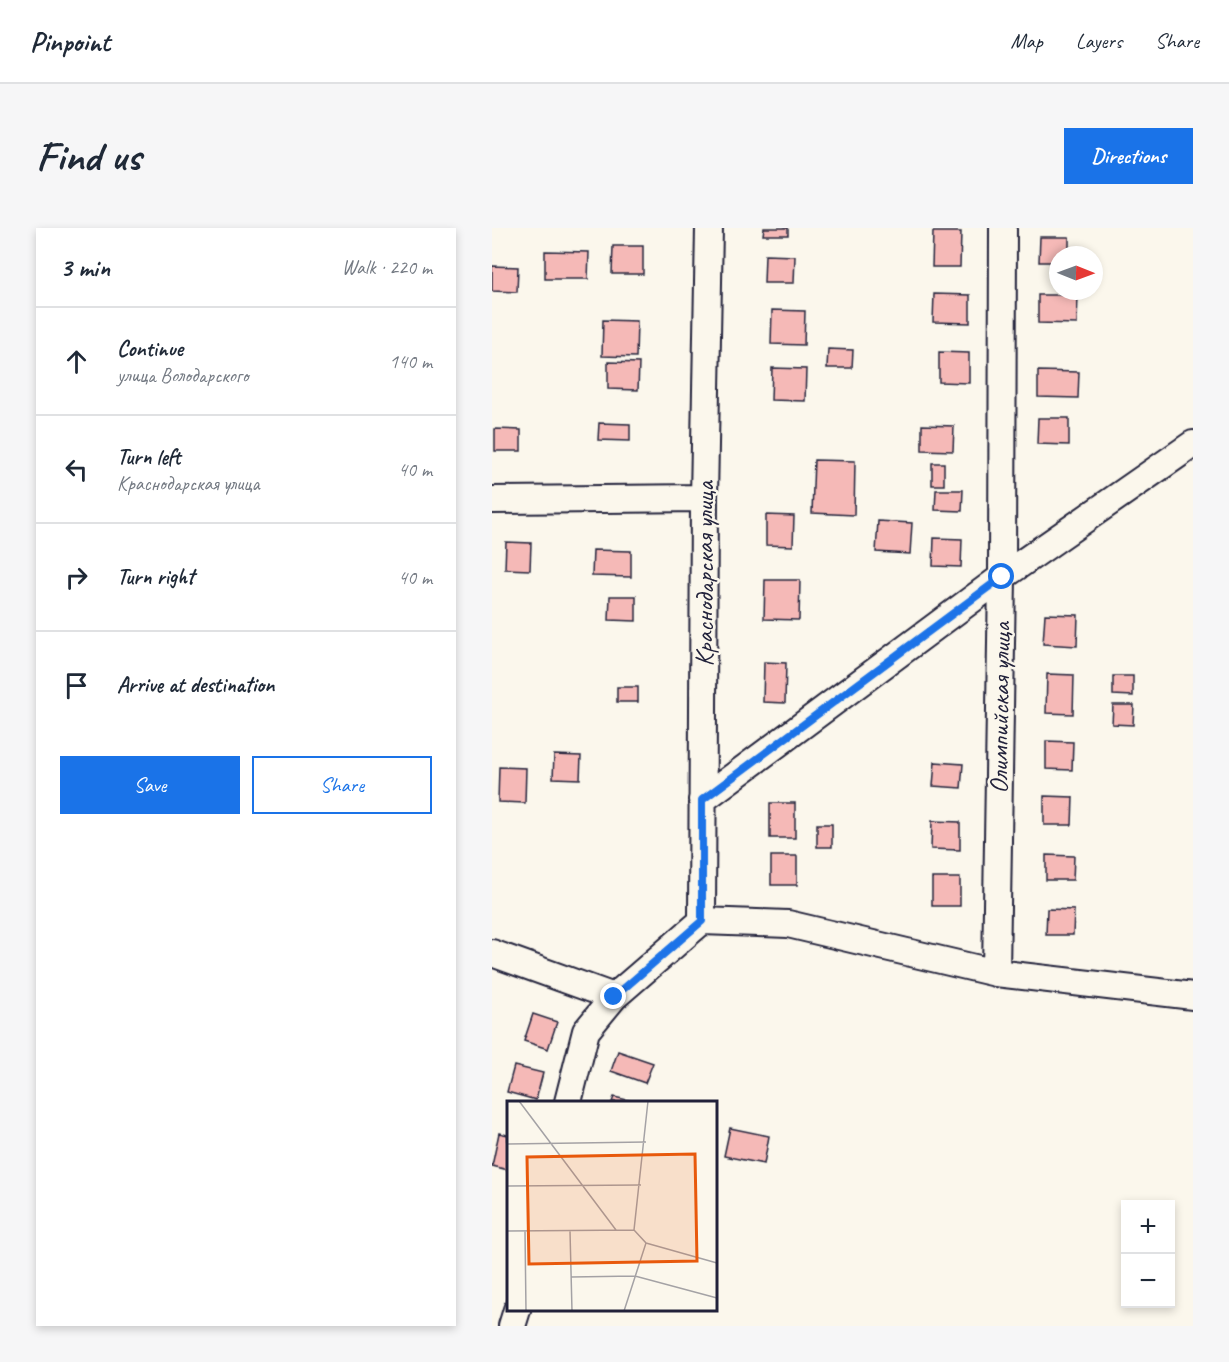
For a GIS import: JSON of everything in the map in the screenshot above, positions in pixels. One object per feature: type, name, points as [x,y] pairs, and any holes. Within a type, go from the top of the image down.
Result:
[{"type":"street","name":"Краснодарская улица","points":[[702,921],[704,498],[709,228]]},
{"type":"street","name":"Олимпийская улица","points":[[996,973],[1002,577],[1003,228]]},
{"type":"street","points":[[702,800],[1002,577],[1193,444]]},
{"type":"street","points":[[492,500],[704,498]]},
{"type":"street","points":[[568,1101],[586,1031],[614,997],[702,921],[788,924],[996,973],[1193,996]]},
{"type":"street","points":[[492,953],[614,997]]},
{"type":"street","points":[[512,1326],[517,1311]]},
{"type":"building","points":[[764,228],[788,228],[788,235],[763,235]]},
{"type":"building","points":[[933,232],[961,232],[960,267],[932,267]]},
{"type":"building","points":[[1040,237],[1069,237],[1069,246],[1049,246],[1049,262],[1039,262]]},
{"type":"building","points":[[613,246],[643,246],[643,274],[612,274]]},
{"type":"building","points":[[545,251],[589,252],[588,279],[545,279]]},
{"type":"building","points":[[765,255],[795,256],[794,283],[764,283]]},
{"type":"building","points":[[492,266],[518,267],[517,292],[492,291]]},
{"type":"building","points":[[934,294],[970,295],[970,323],[933,322]]},
{"type":"building","points":[[1038,295],[1049,295],[1049,300],[1078,300],[1077,324],[1038,323]]},
{"type":"building","points":[[772,310],[805,311],[804,345],[771,344]]},
{"type":"building","points":[[603,320],[637,321],[636,357],[602,356]]},
{"type":"building","points":[[828,349],[853,350],[852,368],[827,368]]},
{"type":"building","points":[[939,352],[969,353],[969,383],[939,382]]},
{"type":"building","points":[[608,362],[639,363],[638,390],[608,389]]},
{"type":"building","points":[[772,368],[806,369],[805,401],[771,400]]},
{"type":"building","points":[[1038,371],[1079,372],[1078,398],[1038,397]]},
{"type":"building","points":[[1038,418],[1069,418],[1069,445],[1037,444]]},
{"type":"building","points":[[599,423],[630,424],[630,441],[598,440]]},
{"type":"building","points":[[922,425],[954,426],[953,451],[922,450]]},
{"type":"building","points":[[495,429],[521,430],[521,451],[495,451]]},
{"type":"building","points":[[814,460],[855,461],[854,515],[812,513]]},
{"type":"building","points":[[932,463],[944,463],[944,485],[932,485]]},
{"type":"building","points":[[936,490],[963,490],[962,511],[935,510]]},
{"type":"building","points":[[766,515],[794,516],[793,546],[766,545]]},
{"type":"building","points":[[878,521],[912,523],[910,554],[876,552]]},
{"type":"building","points":[[934,538],[962,539],[961,567],[933,566]]},
{"type":"building","points":[[506,542],[531,543],[530,570],[505,569]]},
{"type":"building","points":[[593,550],[631,551],[631,577],[592,576]]},
{"type":"building","points":[[765,580],[800,580],[799,620],[764,619]]},
{"type":"building","points":[[610,596],[636,596],[636,621],[609,620]]},
{"type":"building","points":[[1045,614],[1078,615],[1077,646],[1043,644]]},
{"type":"building","points":[[764,662],[786,663],[785,703],[763,702]]},
{"type":"building","points":[[1047,674],[1074,675],[1073,714],[1046,713]]},
{"type":"building","points":[[1113,676],[1133,676],[1133,696],[1113,695]]},
{"type":"building","points":[[617,687],[638,687],[638,702],[617,702]]},
{"type":"building","points":[[1113,705],[1134,705],[1133,725],[1112,724]]},
{"type":"building","points":[[1046,741],[1073,742],[1072,770],[1046,769]]},
{"type":"building","points":[[554,755],[581,756],[580,779],[553,778]]},
{"type":"building","points":[[935,762],[963,764],[961,788],[933,786]]},
{"type":"building","points":[[499,767],[526,768],[525,803],[498,802]]},
{"type":"building","points":[[1044,796],[1073,797],[1072,825],[1044,825]]},
{"type":"building","points":[[770,803],[795,803],[795,838],[770,838]]},
{"type":"building","points":[[932,821],[960,822],[960,850],[931,849]]},
{"type":"building","points":[[817,824],[832,824],[832,847],[817,847]]},
{"type":"building","points":[[1046,855],[1074,856],[1073,880],[1046,880]]},
{"type":"building","points":[[771,856],[797,856],[797,885],[771,885]]},
{"type":"building","points":[[932,878],[960,878],[960,906],[932,906]]},
{"type":"building","points":[[1047,909],[1074,910],[1073,935],[1046,935]]},
{"type":"building","points":[[533,1014],[557,1022],[548,1049],[524,1041]]},
{"type":"building","points":[[618,1051],[653,1063],[645,1083],[611,1071]]},
{"type":"building","points":[[514,1066],[543,1073],[536,1100],[507,1092]]},
{"type":"building","points":[[614,1097],[632,1101],[612,1101]]},
{"type":"building","points":[[730,1128],[769,1136],[764,1164],[724,1156]]},
{"type":"building","points":[[499,1133],[507,1135],[507,1170],[492,1166]]},
{"type":"route","points":[[614,997],[702,921],[702,800],[1002,577]]}]
